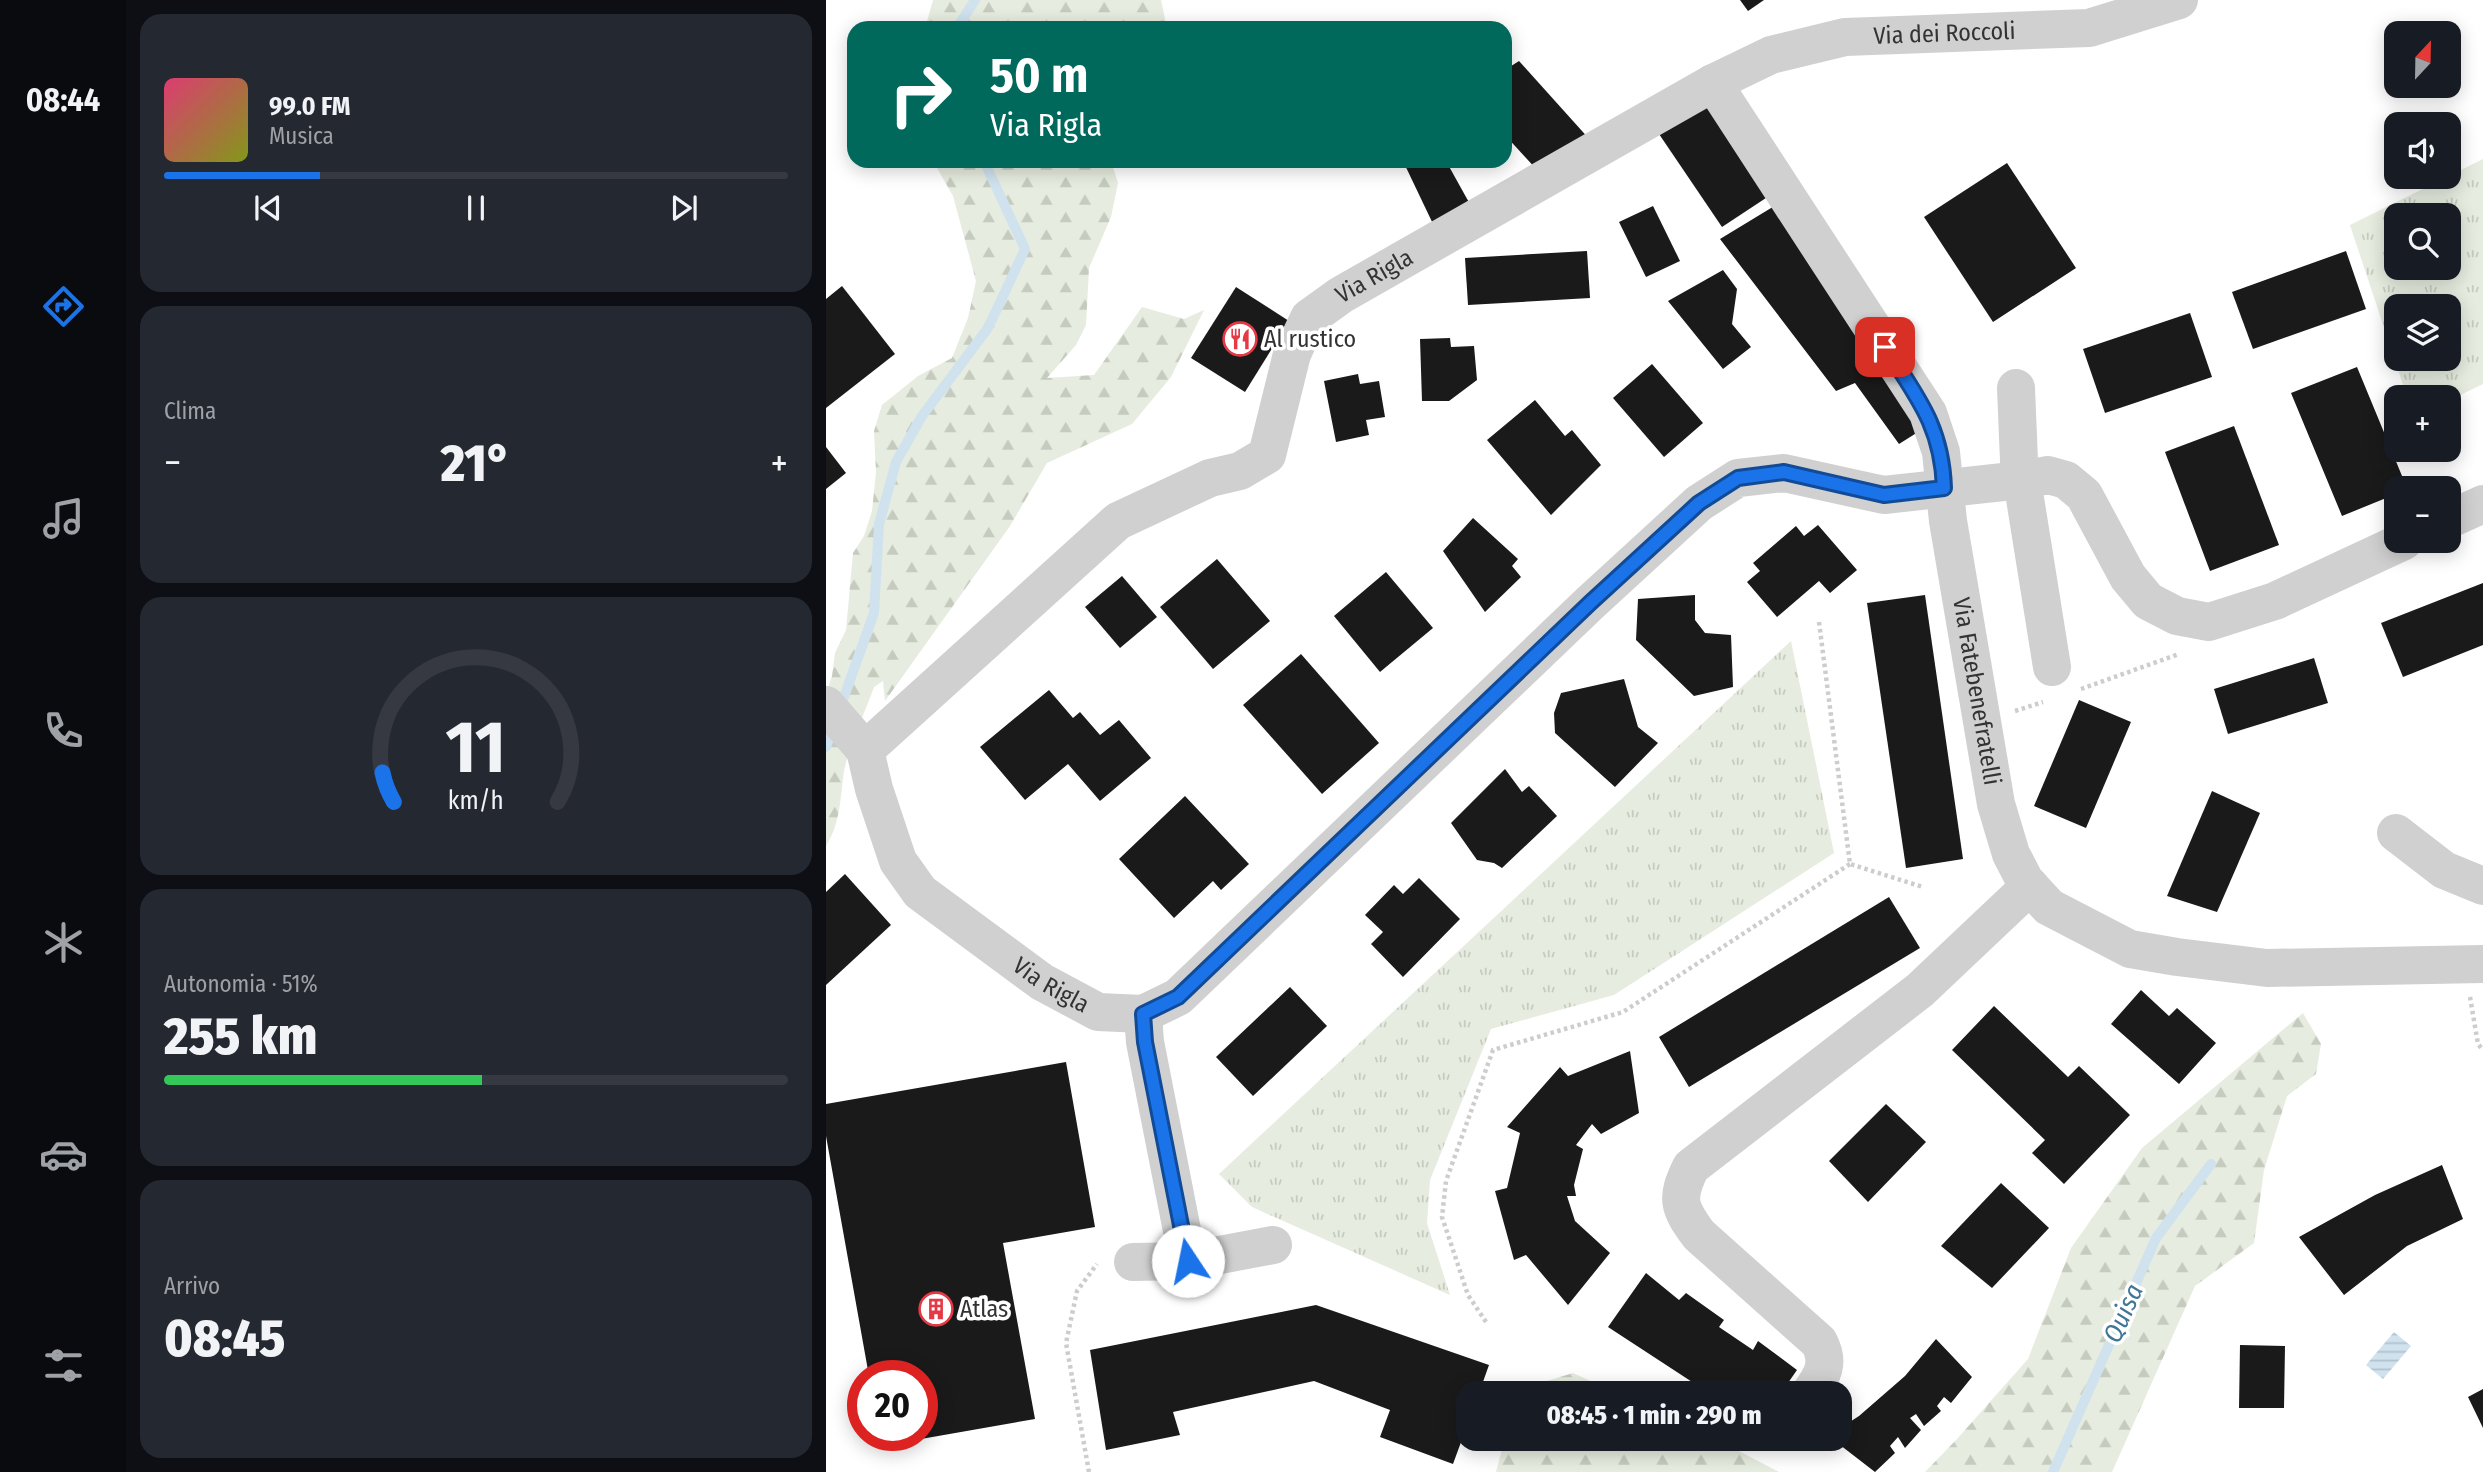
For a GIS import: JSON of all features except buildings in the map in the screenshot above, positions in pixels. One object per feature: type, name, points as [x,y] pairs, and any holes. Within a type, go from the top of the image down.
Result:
[{"type":"street","name":"Via dei Roccoli","points":[[1713,83],[1770,55],[1845,37],[2089,28],[2179,0]]},
{"type":"street","name":"Via Fatebenefratelli","points":[[1713,83],[1928,413],[1941,452],[1948,521],[1996,804],[2011,855],[2025,881],[2049,907],[2130,949],[2267,968],[2474,963]]},
{"type":"street","name":"Via Rigla","points":[[1713,83],[1341,295],[1309,318],[1292,354],[1267,455],[1240,471],[1210,478],[1118,521],[846,729],[874,789],[898,861],[920,892],[1042,982],[1098,1012],[1143,1014],[1178,997],[1590,603],[1699,503],[1738,478],[1784,472],[1884,495],[2048,475],[2066,480],[2084,495],[2128,577],[2148,601],[2176,616],[2209,622],[2275,601],[2384,550]]},
{"type":"street","points":[[2016,388],[2022,480],[2052,667]]},
{"type":"street","points":[[2461,514],[2483,504]]},
{"type":"street","points":[[2396,833],[2444,870],[2483,886]]},
{"type":"street","points":[[1817,1381],[1823,1372],[1826,1355],[1819,1342],[1699,1235],[1683,1214],[1681,1186],[1691,1167],[1920,990],[2030,886]]},
{"type":"street","points":[[1143,1014],[1145,1042],[1188,1261]]},
{"type":"street","points":[[1133,1262],[1188,1261],[1273,1245]]},
{"type":"path","points":[[1819,622],[1850,864]]},
{"type":"path","points":[[1850,864],[1923,887]]},
{"type":"path","points":[[1486,1322],[1468,1295],[1441,1217],[1446,1181],[1493,1050],[1623,1012],[1850,864]]},
{"type":"path","points":[[2474,963],[2478,1044],[2483,1050]]},
{"type":"path","points":[[1089,1472],[1066,1343],[1077,1291],[1097,1264],[1133,1262]]},
{"type":"green space","points":[[933,0],[1161,0],[1166,21],[927,21]]},
{"type":"green space","points":[[2483,159],[2483,384],[2461,395],[2461,385],[2403,385],[2398,371],[2461,371],[2461,294],[2384,294],[2384,328],[2350,225],[2384,208],[2384,280],[2461,280],[2461,203],[2394,203],[2423,189],[2461,189],[2461,170]]},
{"type":"green space","points":[[937,168],[1113,168],[1118,183],[1111,217],[1089,268],[1086,325],[1076,345],[1047,378],[1094,375],[1142,307],[1184,319],[1204,310],[1171,377],[1132,424],[1047,463],[1010,526],[885,701],[883,681],[874,687],[846,761],[837,819],[826,846],[826,694],[835,653],[846,630],[853,553],[864,536],[872,511],[876,472],[874,431],[882,405],[918,376],[952,358],[968,318],[976,281],[953,196]]},
{"type":"green space","points":[[1791,641],[1834,853],[1614,995],[1491,1029],[1430,1180],[1427,1223],[1450,1295],[1252,1207],[1219,1174]]},
{"type":"green space","points":[[2303,1013],[2321,1044],[2316,1074],[2287,1096],[2264,1170],[2254,1243],[2195,1286],[2112,1472],[1925,1472],[2028,1359],[2071,1248],[2142,1148]]},
{"type":"green space","points":[[1573,1373],[1591,1381],[1547,1381]]},
{"type":"green space","points":[[1502,1451],[1739,1451],[1779,1472],[1496,1472]]},
{"type":"water","points":[[2394,1332],[2411,1346],[2383,1379],[2366,1365]]},
{"type":"waterway","points":[[962,21],[975,0]]},
{"type":"waterway","points":[[840,708],[874,613],[879,524],[896,462],[922,416],[988,328],[1025,249],[987,168]]},
{"type":"waterway","points":[[826,747],[834,726]]},
{"type":"waterway","name":"Quisa","points":[[2053,1472],[2156,1238],[2211,1164]]},
{"type":"place","name":"Al rustico","points":[[1240,339]]},
{"type":"place","name":"Atlas","points":[[936,1309]]},
{"type":"route","points":[[1188,1261],[1145,1042],[1143,1014],[1178,997],[1590,603],[1699,503],[1738,478],[1784,472],[1884,495],[1944,488],[1941,452],[1928,413],[1885,347]]}]
